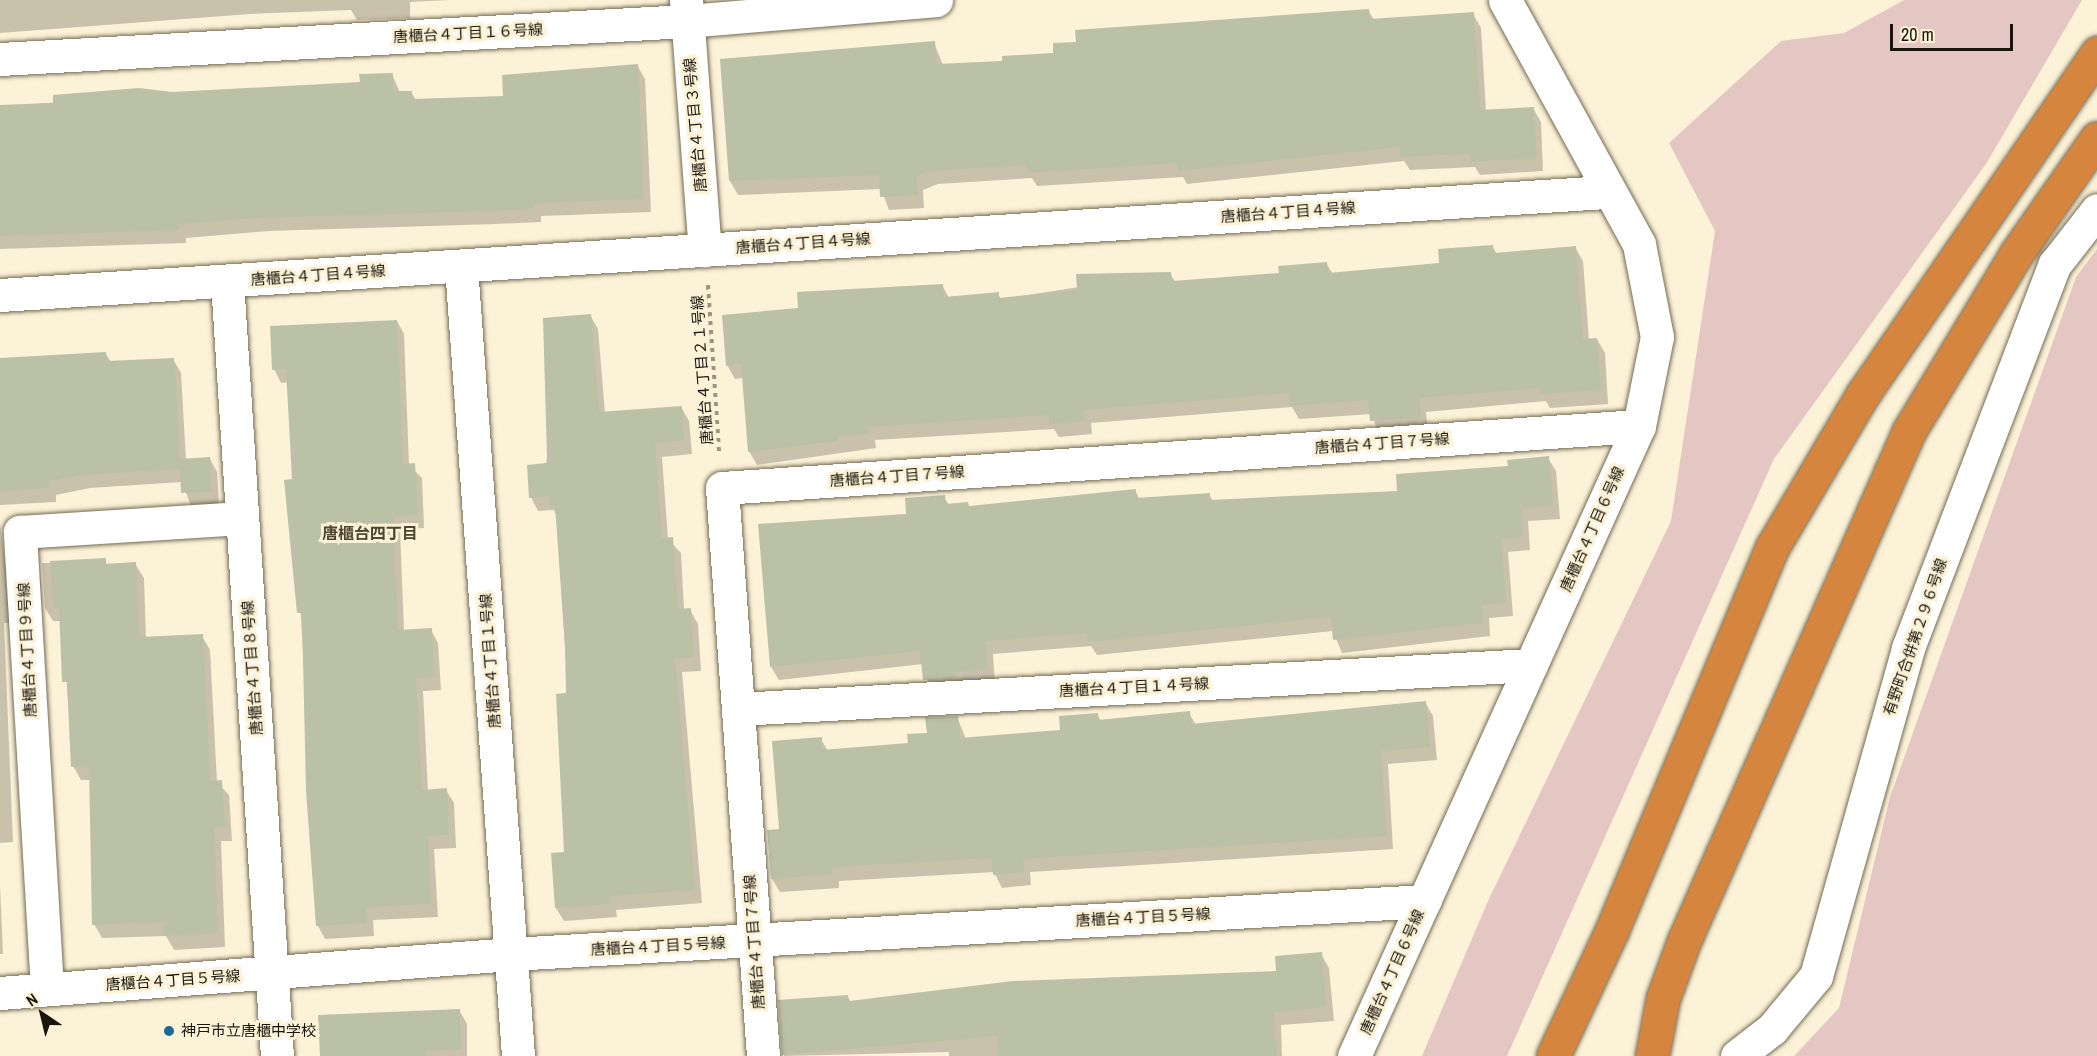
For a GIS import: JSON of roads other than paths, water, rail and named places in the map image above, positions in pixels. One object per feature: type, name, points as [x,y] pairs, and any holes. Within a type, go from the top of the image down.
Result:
[{"type":"highway","points":[[1553,1056],[1576,1010],[1773,546],[1863,394],[2097,53]]},
{"type":"highway","points":[[1652,1056],[1663,998],[1684,941],[1909,431],[2016,254],[2097,138]]},
{"type":"highway","points":[[1563,1056],[1576,1010]]},
{"type":"street","name":"唐櫃台４丁目１６号線","points":[[0,59],[686,10],[936,0]]},
{"type":"street","name":"唐櫃台４丁目６号線","points":[[1354,1056],[1639,426],[1658,337],[1639,244],[1606,192],[1505,0]]},
{"type":"street","name":"唐櫃台４丁目３号線","points":[[686,10],[705,250]]},
{"type":"street","name":"唐櫃台４丁目４号線","points":[[0,295],[1606,192]]},
{"type":"street","name":"有野町合併第２９６号線","points":[[1737,1056],[1772,1029],[1816,976],[1908,648],[2055,264],[2097,210]]},
{"type":"street","name":"唐櫃台４丁目１号線","points":[[461,266],[518,1056]]},
{"type":"street","name":"唐櫃台４丁目８号線","points":[[227,281],[277,1056]]},
{"type":"street","name":"唐櫃台４丁目７号線","points":[[763,1056],[722,488],[1639,426]]},
{"type":"street","name":"唐櫃台４丁目９号線","points":[[47,989],[20,532],[242,518]]},
{"type":"street","name":"唐櫃台４丁目１４号線","points":[[738,709],[1531,664]]},
{"type":"street","name":"唐櫃台４丁目５号線","points":[[0,993],[511,954],[1424,901]]},
{"type":"place","name":"神戸市立唐櫃中学校","points":[[169,1031]]},
{"type":"district","name":"唐櫃台四丁目","points":[[370,533]]}]
